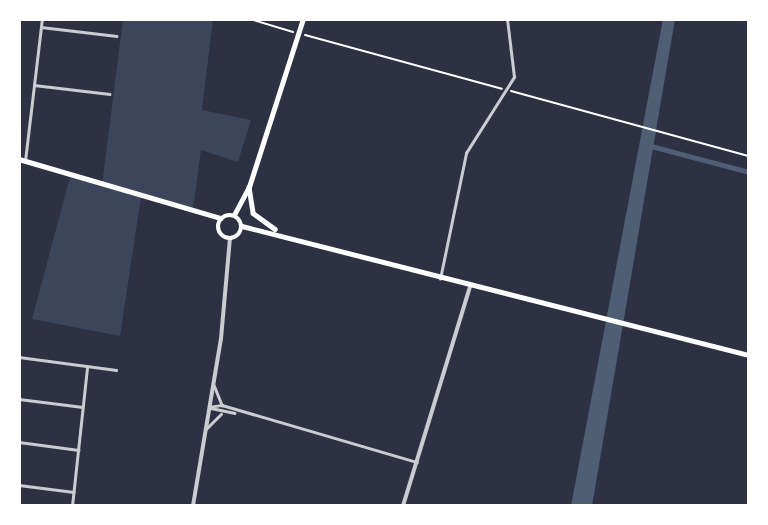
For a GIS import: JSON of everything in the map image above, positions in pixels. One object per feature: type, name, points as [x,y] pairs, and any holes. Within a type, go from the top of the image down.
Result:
[{"type":"main road","points":[[22,160],[221,218],[233,215],[249,187],[303,19]]},
{"type":"main road","points":[[249,187],[253,213],[286,234]]},
{"type":"main road","points":[[233,215],[242,226],[286,234],[470,287],[749,355]]},
{"type":"main road","points":[[221,218],[218,230],[230,239],[242,226]]},
{"type":"street","points":[[22,160],[42,19]]},
{"type":"street","points":[[440,279],[466,153],[508,90],[515,65],[507,19]]},
{"type":"street","points":[[41,27],[116,36]]},
{"type":"street","points":[[34,85],[109,94]]},
{"type":"street","points":[[192,506],[214,384],[230,239]]},
{"type":"street","points":[[403,506],[470,287]]},
{"type":"street","points":[[19,357],[116,370]]},
{"type":"street","points":[[72,506],[87,368]]},
{"type":"street","points":[[214,384],[222,405]]},
{"type":"street","points":[[19,399],[83,407]]},
{"type":"street","points":[[209,407],[222,405],[238,412],[417,462]]},
{"type":"street","points":[[209,407],[221,414],[238,412]]},
{"type":"street","points":[[205,430],[221,414]]},
{"type":"street","points":[[19,442],[79,450]]},
{"type":"street","points":[[19,485],[74,492]]},
{"type":"path","points":[[250,19],[749,156]]},
{"type":"shaded area","points":[[123,19],[213,19],[202,110],[251,120],[238,162],[201,150],[193,210],[141,197],[120,336],[32,319],[70,177],[102,185]]},
{"type":"shaded area","points":[[663,19],[675,19],[592,506],[571,506]]},
{"type":"waterway","points":[[647,145],[749,172]]}]
